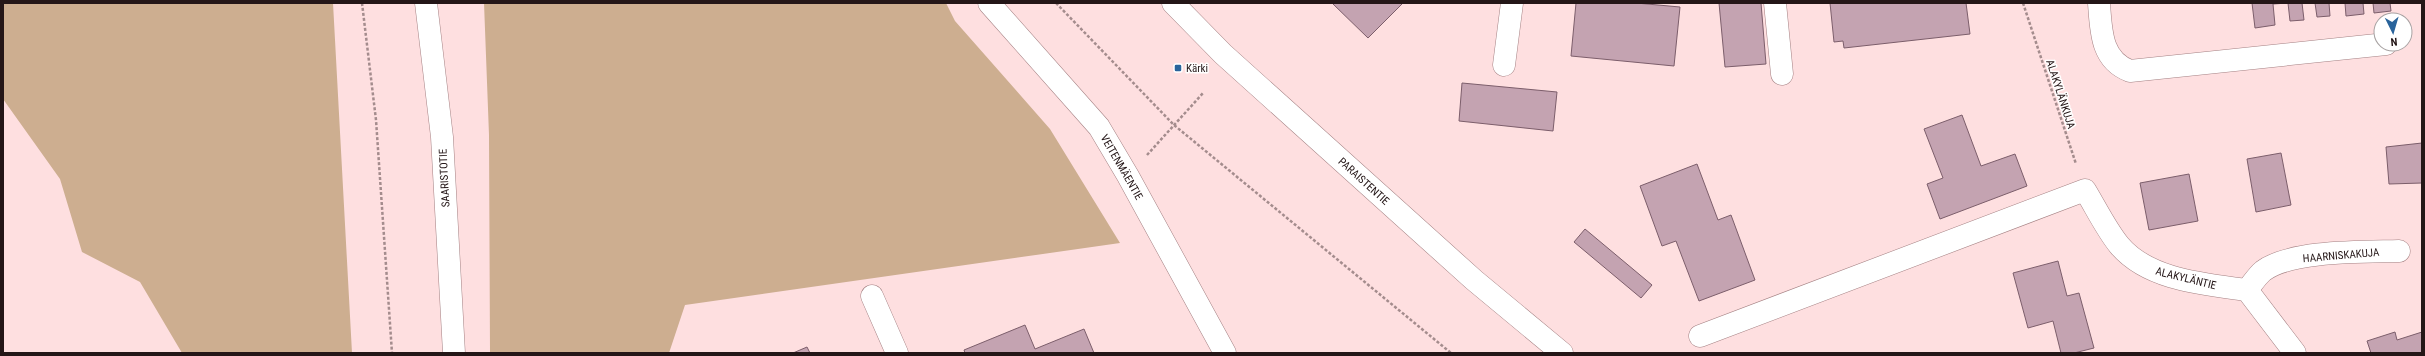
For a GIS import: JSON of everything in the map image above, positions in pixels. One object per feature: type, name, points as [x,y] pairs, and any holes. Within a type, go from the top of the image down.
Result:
[{"type":"street","name":"SAARISTOTIE","points":[[426,3],[442,137],[454,353]]},
{"type":"street","name":"VEITENMÄENTIE","points":[[988,3],[1099,127],[1128,176],[1225,353]]},
{"type":"street","name":"PARAISTENTIE","points":[[1173,3],[1223,54],[1474,280],[1562,353]]},
{"type":"street","points":[[1504,65],[1512,3]]},
{"type":"street","points":[[1775,3],[1782,74]]},
{"type":"street","points":[[2099,3],[2102,32],[2110,56],[2118,66],[2130,71],[2373,45]]},
{"type":"street","points":[[1700,336],[2085,190]]},
{"type":"street","name":"ALAKYLÄNTIE","points":[[2085,190],[2119,245],[2148,268],[2186,280],[2247,290]]},
{"type":"street","name":"HAARNISKAKUJA","points":[[2247,290],[2263,271],[2292,259],[2319,254],[2399,251]]},
{"type":"street","points":[[2247,290],[2296,353]]},
{"type":"street","points":[[872,296],[897,353]]},
{"type":"path","points":[[362,3],[376,120],[392,353]]},
{"type":"path","points":[[1056,3],[1174,125],[1451,353]]},
{"type":"path","name":"ALAKYLÄNKUJA","points":[[2023,3],[2085,190]]},
{"type":"path","points":[[1174,125],[1204,92]]},
{"type":"shaded area","points":[[3,3],[333,3],[352,353],[182,353],[140,282],[82,252],[60,179],[3,99]]},
{"type":"shaded area","points":[[484,3],[946,3],[955,21],[1050,129],[1120,243],[685,305],[669,353],[490,353],[489,135]]},
{"type":"building","points":[[1332,3],[1403,3],[1368,38]]},
{"type":"building","points":[[1576,3],[1636,3],[1680,7],[1674,66],[1571,56]]},
{"type":"building","points":[[1719,3],[1761,3],[1766,64],[1725,67]]},
{"type":"building","points":[[1830,3],[1966,3],[1970,34],[1844,48],[1843,41],[1834,42]]},
{"type":"building","points":[[2252,3],[2288,3],[2273,4],[2275,25],[2255,28]]},
{"type":"building","points":[[2288,3],[2302,3],[2304,20],[2290,21]]},
{"type":"building","points":[[2315,3],[2329,3],[2330,16],[2317,17]]},
{"type":"building","points":[[2345,3],[2363,3],[2364,14],[2346,16]]},
{"type":"building","points":[[2373,3],[2390,3],[2391,11],[2374,12]]},
{"type":"building","points":[[1462,83],[1557,92],[1553,131],[1459,121]]},
{"type":"building","points":[[1962,115],[1981,166],[2015,154],[2027,186],[1940,219],[1927,184],[1943,178],[1924,129]]},
{"type":"building","points":[[2422,143],[2422,183],[2389,184],[2386,147]]},
{"type":"building","points":[[2281,153],[2291,205],[2256,212],[2247,159]]},
{"type":"building","points":[[1697,164],[1718,220],[1731,215],[1755,280],[1699,301],[1676,241],[1662,246],[1640,186]]},
{"type":"building","points":[[2189,174],[2198,221],[2149,230],[2140,183]]},
{"type":"building","points":[[1585,229],[1652,285],[1641,298],[1574,242]]},
{"type":"building","points":[[2058,261],[2067,296],[2079,293],[2094,348],[2074,353],[2061,353],[2053,321],[2028,328],[2013,273]]},
{"type":"building","points":[[1025,325],[1035,349],[1084,329],[1094,353],[965,353],[964,350]]},
{"type":"building","points":[[2395,332],[2397,340],[2422,332],[2422,353],[2371,353],[2367,341]]},
{"type":"building","points":[[807,347],[810,353],[793,353]]},
{"type":"place","name":"Kärki","points":[[1178,68]]}]
